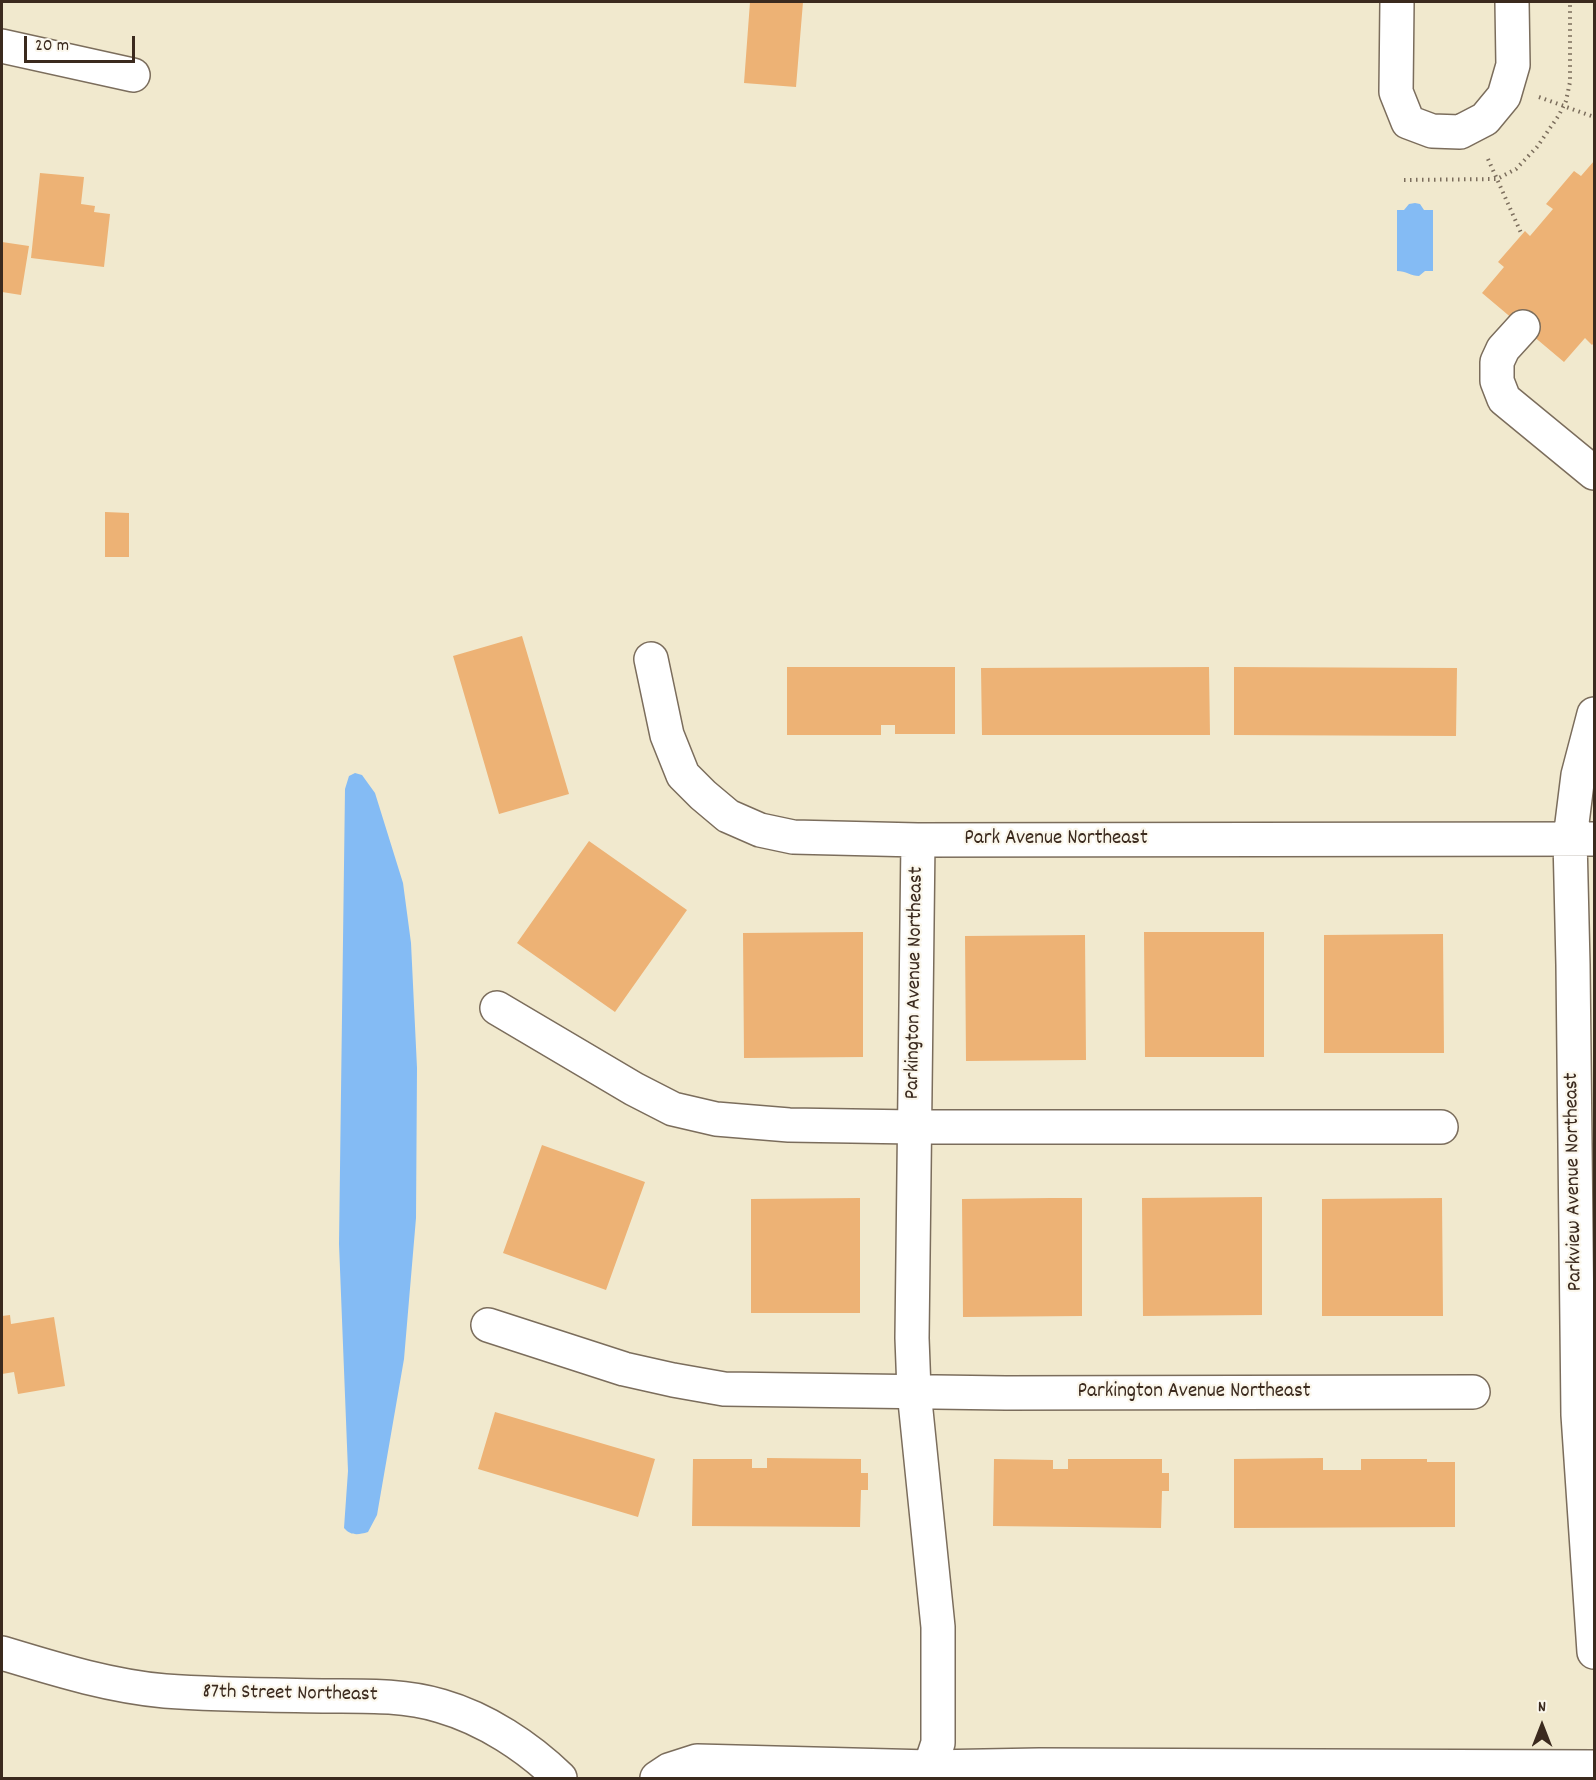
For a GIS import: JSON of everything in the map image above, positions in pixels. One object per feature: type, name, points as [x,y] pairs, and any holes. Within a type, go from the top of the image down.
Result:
[{"type":"street","points":[[1397,2],[1396,92],[1408,122],[1432,131],[1460,132],[1485,118],[1504,96],[1513,64],[1512,2]]},
{"type":"street","points":[[2,46],[133,75]]},
{"type":"street","points":[[1523,327],[1503,349],[1497,362],[1497,381],[1504,399],[1594,473]]},
{"type":"street","name":"Park Avenue Northeast","points":[[651,659],[667,735],[682,775],[728,816],[760,830],[793,837],[918,840],[1582,839]]},
{"type":"street","name":"Parkview Avenue Northeast","points":[[1594,714],[1578,775],[1582,839],[1585,1106],[1578,1415],[1594,1652]]},
{"type":"street","name":"Parkington Avenue Northeast","points":[[918,840],[912,1338],[914,1391],[938,1627],[938,1743],[930,1767]]},
{"type":"street","name":"Parkington Avenue Northeast","points":[[497,1008],[634,1089],[673,1109],[716,1119],[789,1125],[914,1127],[1441,1127]]},
{"type":"street","name":"Parkington Avenue Northeast","points":[[488,1325],[624,1369],[724,1389],[1006,1393],[1473,1392]]},
{"type":"street","name":"87th Street Northeast","points":[[2,1653],[86,1678],[163,1691],[398,1697],[441,1706],[478,1720],[540,1758],[560,1779]]},
{"type":"street","points":[[657,1779],[669,1770],[697,1761],[930,1767],[1039,1765],[1594,1767]]},
{"type":"path","points":[[1507,85],[1594,117]]},
{"type":"path","points":[[1472,125],[1522,235]]},
{"type":"water","points":[[1409,204],[1420,204],[1424,210],[1433,210],[1433,271],[1425,271],[1419,276],[1397,271],[1397,210],[1404,210]]},
{"type":"water","points":[[355,773],[362,775],[375,793],[403,883],[411,943],[417,1068],[416,1218],[404,1359],[377,1515],[368,1532],[352,1534],[344,1528],[348,1471],[339,1244],[345,789],[349,776]]},
{"type":"building","points":[[750,2],[803,2],[796,87],[744,83]]},
{"type":"building","points":[[1594,161],[1594,343],[1592,345],[1585,338],[1564,362],[1482,293],[1504,267],[1498,262],[1525,231],[1530,236],[1553,209],[1546,204],[1574,171],[1581,176]]},
{"type":"building","points":[[40,173],[84,177],[81,204],[95,206],[94,212],[110,214],[104,267],[31,258]]},
{"type":"building","points":[[2,242],[29,246],[21,295],[2,292]]},
{"type":"building","points":[[105,512],[129,513],[129,557],[105,557]]},
{"type":"building","points":[[522,636],[569,794],[499,814],[453,656]]},
{"type":"building","points":[[787,667],[955,667],[955,734],[895,734],[895,725],[881,725],[881,735],[787,735]]},
{"type":"building","points":[[1209,667],[1210,735],[982,735],[981,668]]},
{"type":"building","points":[[1234,667],[1457,668],[1456,736],[1234,735]]},
{"type":"building","points":[[589,841],[687,910],[615,1012],[517,943]]},
{"type":"building","points":[[863,932],[863,1057],[744,1058],[743,933]]},
{"type":"building","points":[[1144,932],[1264,932],[1264,1057],[1145,1057]]},
{"type":"building","points":[[1443,934],[1444,1053],[1324,1053],[1324,935]]},
{"type":"building","points":[[1085,935],[1086,1060],[966,1061],[965,936]]},
{"type":"building","points":[[542,1145],[645,1182],[606,1290],[503,1253]]},
{"type":"building","points":[[1262,1197],[1262,1315],[1143,1316],[1142,1198]]},
{"type":"building","points":[[860,1198],[860,1313],[751,1313],[751,1199]]},
{"type":"building","points":[[1082,1198],[1082,1316],[963,1317],[962,1199]]},
{"type":"building","points":[[1442,1198],[1443,1316],[1322,1316],[1322,1199]]},
{"type":"building","points":[[10,1315],[11,1324],[54,1317],[65,1386],[18,1394],[14,1372],[2,1374],[2,1316]]},
{"type":"building","points":[[495,1412],[655,1459],[638,1517],[478,1469]]},
{"type":"building","points":[[767,1458],[861,1459],[861,1473],[868,1473],[868,1490],[861,1490],[860,1527],[692,1526],[693,1459],[752,1459],[752,1468],[767,1468]]},
{"type":"building","points":[[1323,1458],[1323,1470],[1361,1470],[1361,1459],[1427,1459],[1427,1462],[1455,1462],[1455,1527],[1234,1528],[1234,1459]]},
{"type":"building","points":[[994,1459],[1053,1460],[1053,1469],[1068,1469],[1068,1459],[1162,1459],[1162,1473],[1169,1473],[1169,1491],[1162,1491],[1161,1528],[993,1526]]}]
